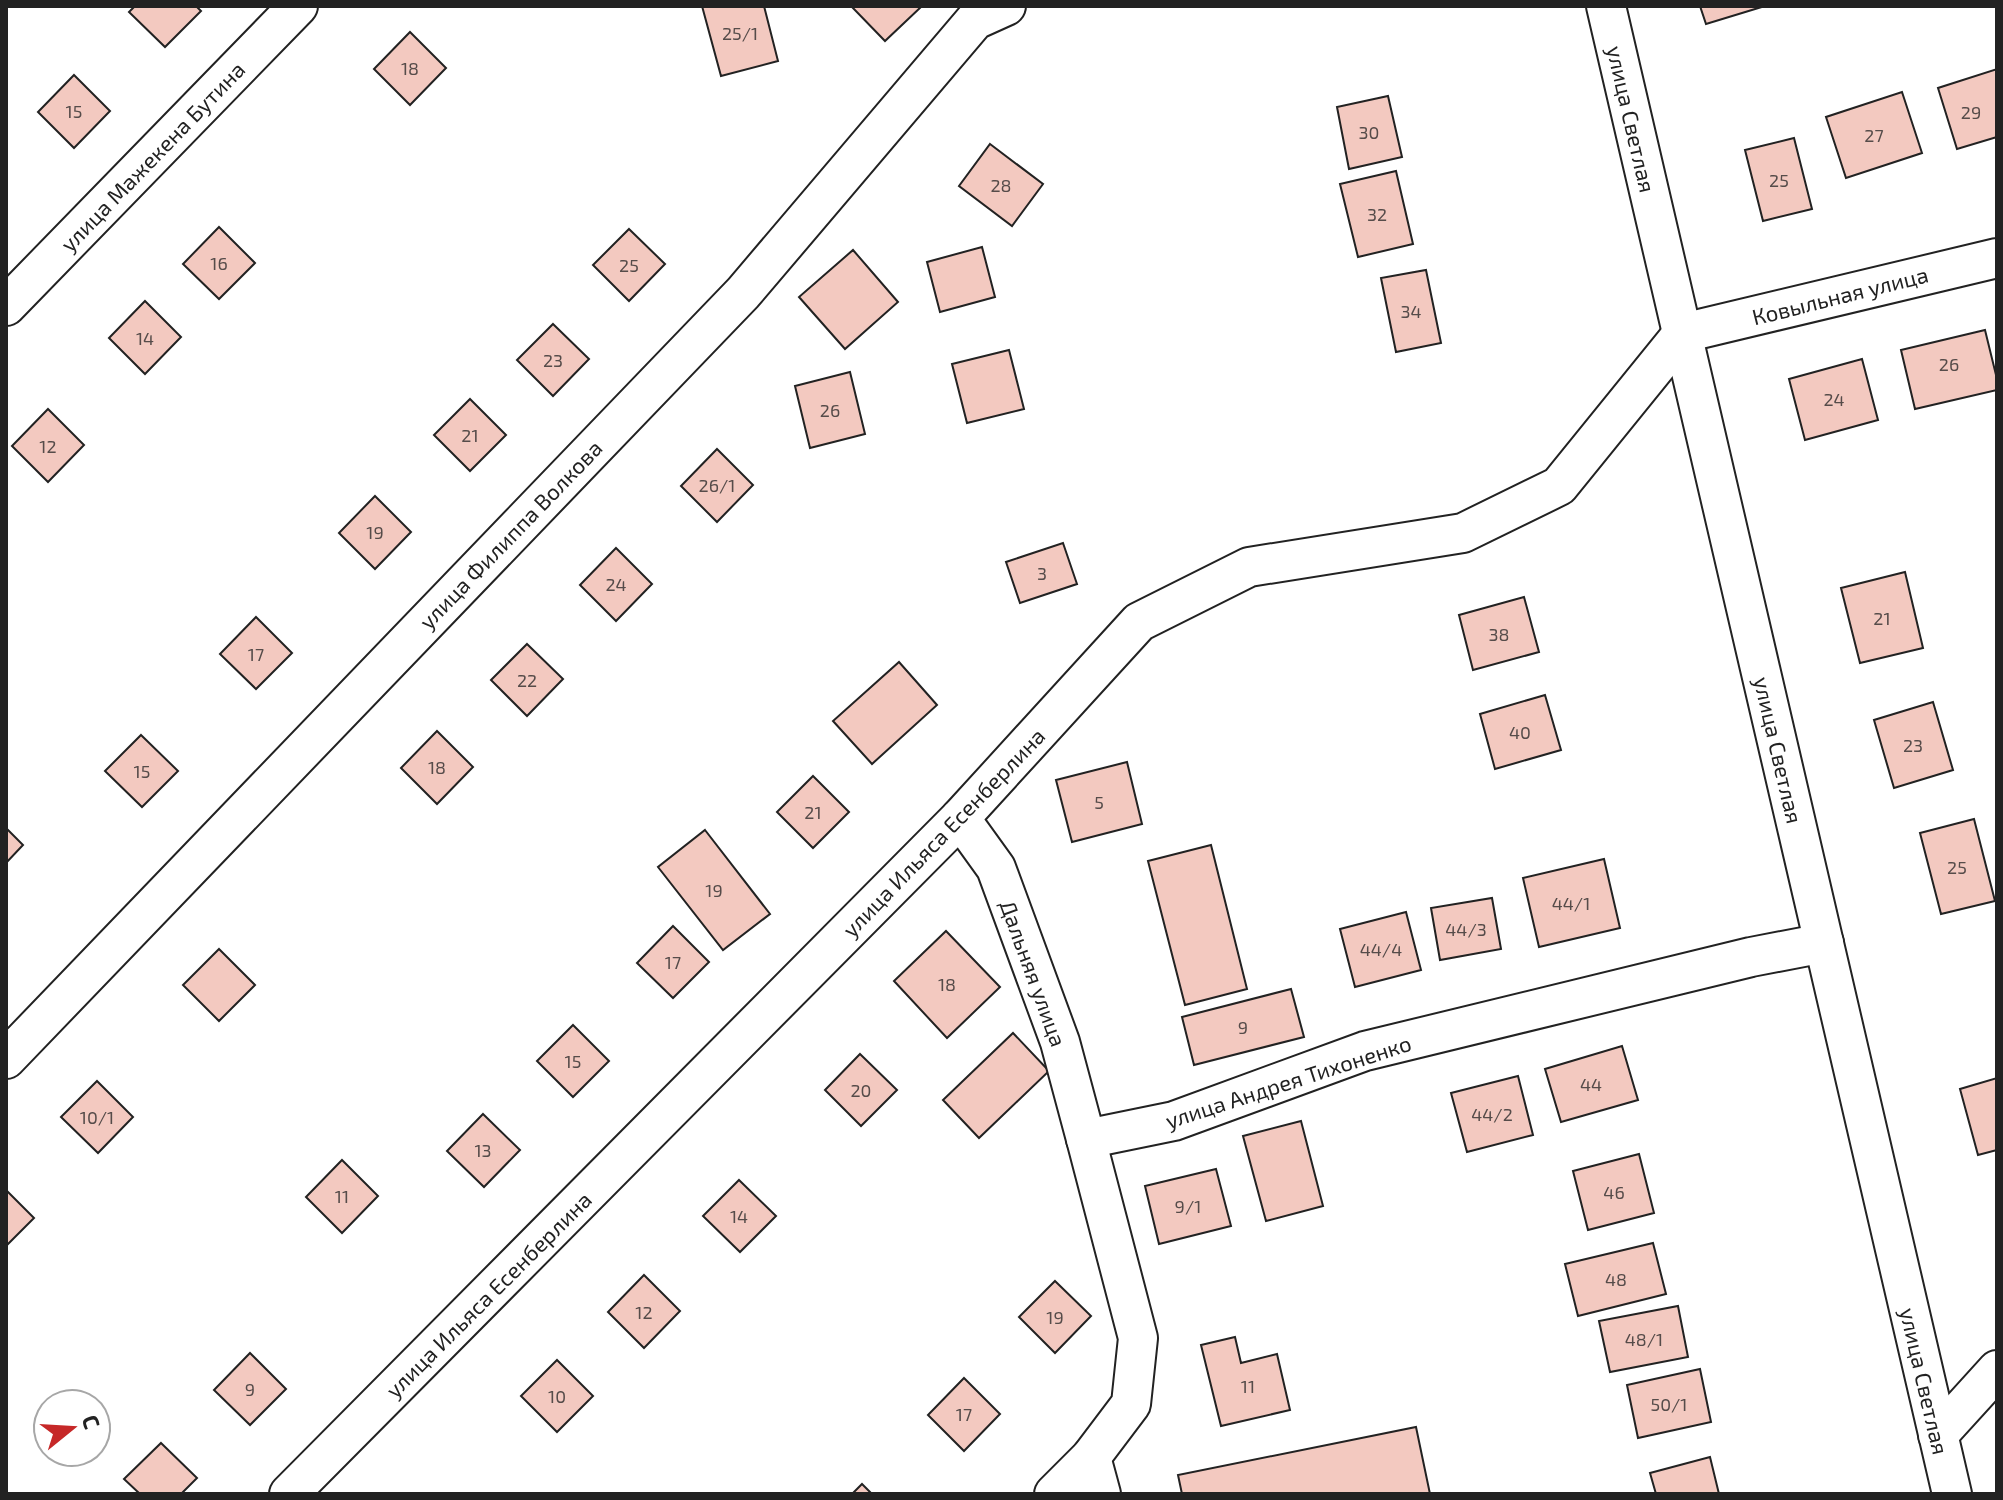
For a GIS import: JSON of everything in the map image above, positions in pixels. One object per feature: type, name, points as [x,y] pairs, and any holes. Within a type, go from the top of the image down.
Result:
[{"type":"street","name":"улица Мажекена Бутина","points":[[6,306],[298,6]]},
{"type":"street","name":"улица Филиппа Волкова","points":[[6,1059],[743,293],[975,20],[1006,6]]},
{"type":"street","name":"улица Светлая","points":[[1606,6],[1952,1494]]},
{"type":"street","name":"Ковыльная улица","points":[[1683,333],[1997,258]]},
{"type":"street","name":"улица Ильяса Есенберлина","points":[[289,1494],[960,818],[1139,622],[1249,567],[1463,533],[1559,486],[1683,333]]},
{"type":"street","name":"Дальняя улица","points":[[960,818],[996,868],[1060,1042],[1086,1139]]},
{"type":"street","name":"улица Андрея Тихоненко","points":[[1086,1139],[1174,1121],[1365,1051],[1751,957],[1824,943]]},
{"type":"street","points":[[1054,1494],[1091,1457],[1131,1404],[1138,1338],[1086,1139]]},
{"type":"street","points":[[1938,1435],[1997,1370]]},
{"type":"street","points":[[1091,1457],[1101,1494]]},
{"type":"building","points":[[135,6],[196,6],[201,11],[165,47],[129,12]]},
{"type":"building","points":[[702,6],[764,6],[778,61],[721,76]]},
{"type":"building","points":[[851,6],[922,6],[885,41]]},
{"type":"building","points":[[1700,6],[1765,6],[1706,24]]},
{"type":"building","points":[[410,32],[446,68],[410,105],[374,69]]},
{"type":"building","points":[[1997,69],[1997,137],[1957,149],[1938,88]]},
{"type":"building","points":[[74,75],[110,111],[74,148],[38,112]]},
{"type":"building","points":[[1902,92],[1922,153],[1846,178],[1826,117]]},
{"type":"building","points":[[1388,96],[1402,157],[1349,169],[1337,107]]},
{"type":"building","points":[[1794,138],[1812,209],[1763,221],[1745,150]]},
{"type":"building","points":[[990,144],[1043,184],[1012,226],[959,186]]},
{"type":"building","points":[[1396,171],[1413,244],[1358,257],[1340,184]]},
{"type":"building","points":[[219,227],[255,263],[219,299],[183,264]]},
{"type":"building","points":[[629,229],[665,264],[629,301],[593,265]]},
{"type":"building","points":[[982,247],[995,297],[940,312],[927,262]]},
{"type":"building","points":[[853,250],[898,302],[845,349],[799,297]]},
{"type":"building","points":[[1426,270],[1441,343],[1396,352],[1381,278]]},
{"type":"building","points":[[145,301],[181,337],[145,374],[109,338]]},
{"type":"building","points":[[553,324],[589,359],[553,396],[517,360]]},
{"type":"building","points":[[1985,330],[1997,390],[1915,409],[1901,350]]},
{"type":"building","points":[[1009,350],[1024,409],[967,423],[952,364]]},
{"type":"building","points":[[1862,359],[1878,420],[1805,440],[1789,379]]},
{"type":"building","points":[[850,372],[865,434],[810,448],[795,386]]},
{"type":"building","points":[[470,399],[506,435],[470,471],[434,435]]},
{"type":"building","points":[[48,409],[84,445],[48,482],[12,446]]},
{"type":"building","points":[[717,449],[753,485],[717,522],[681,486]]},
{"type":"building","points":[[375,496],[411,532],[375,569],[339,533]]},
{"type":"building","points":[[1063,543],[1077,584],[1020,603],[1006,562]]},
{"type":"building","points":[[616,548],[652,584],[616,621],[580,585]]},
{"type":"building","points":[[1905,572],[1923,648],[1860,663],[1841,588]]},
{"type":"building","points":[[1524,597],[1539,652],[1473,670],[1459,615]]},
{"type":"building","points":[[256,617],[292,653],[256,689],[220,654]]},
{"type":"building","points":[[527,644],[563,679],[527,716],[491,680]]},
{"type":"building","points":[[899,662],[937,705],[872,764],[833,721]]},
{"type":"building","points":[[1545,695],[1561,750],[1495,769],[1480,714]]},
{"type":"building","points":[[1933,702],[1953,770],[1894,788],[1874,720]]},
{"type":"building","points":[[437,731],[473,767],[437,804],[401,768]]},
{"type":"building","points":[[141,735],[178,771],[142,807],[105,771]]},
{"type":"building","points":[[1127,762],[1142,824],[1072,842],[1056,780]]},
{"type":"building","points":[[813,776],[849,812],[813,848],[777,812]]},
{"type":"building","points":[[1974,819],[1995,901],[1941,914],[1920,833]]},
{"type":"building","points":[[6,828],[23,845],[6,863]]},
{"type":"building","points":[[705,830],[770,914],[723,950],[658,867]]},
{"type":"building","points":[[1211,845],[1247,989],[1185,1005],[1148,861]]},
{"type":"building","points":[[1604,859],[1620,928],[1539,947],[1523,878]]},
{"type":"building","points":[[1492,898],[1501,949],[1440,960],[1431,908]]},
{"type":"building","points":[[1406,912],[1421,970],[1355,987],[1340,929]]},
{"type":"building","points":[[673,926],[709,962],[673,998],[637,963]]},
{"type":"building","points":[[946,931],[1000,987],[947,1038],[894,981]]},
{"type":"building","points":[[219,949],[255,985],[219,1021],[183,985]]},
{"type":"building","points":[[1291,989],[1304,1037],[1194,1065],[1182,1017]]},
{"type":"building","points":[[573,1025],[609,1061],[573,1097],[537,1061]]},
{"type":"building","points":[[1013,1033],[1049,1071],[979,1138],[943,1100]]},
{"type":"building","points":[[1622,1046],[1638,1100],[1561,1122],[1545,1069]]},
{"type":"building","points":[[860,1054],[897,1090],[861,1126],[825,1090]]},
{"type":"building","points":[[1518,1076],[1533,1135],[1467,1152],[1451,1093]]},
{"type":"building","points":[[1997,1078],[1997,1150],[1978,1155],[1960,1089]]},
{"type":"building","points":[[97,1081],[133,1117],[98,1153],[61,1117]]},
{"type":"building","points":[[483,1114],[520,1150],[484,1187],[447,1151]]},
{"type":"building","points":[[1301,1121],[1323,1206],[1266,1221],[1243,1136]]},
{"type":"building","points":[[1639,1154],[1654,1213],[1588,1230],[1573,1171]]},
{"type":"building","points":[[342,1160],[378,1196],[342,1233],[306,1197]]},
{"type":"building","points":[[1216,1169],[1231,1226],[1159,1244],[1145,1186]]},
{"type":"building","points":[[739,1180],[776,1216],[740,1252],[703,1216]]},
{"type":"building","points":[[6,1190],[34,1218],[6,1246]]},
{"type":"building","points":[[1653,1243],[1666,1294],[1578,1316],[1565,1264]]},
{"type":"building","points":[[644,1275],[680,1311],[644,1348],[608,1312]]},
{"type":"building","points":[[1055,1281],[1091,1316],[1055,1353],[1019,1317]]},
{"type":"building","points":[[1678,1306],[1688,1357],[1610,1372],[1599,1321]]},
{"type":"building","points":[[1235,1337],[1241,1363],[1277,1354],[1290,1410],[1221,1426],[1201,1345]]},
{"type":"building","points":[[250,1353],[286,1389],[250,1425],[214,1390]]},
{"type":"building","points":[[557,1360],[593,1396],[557,1432],[521,1396]]},
{"type":"building","points":[[1700,1369],[1711,1422],[1638,1438],[1627,1385]]},
{"type":"building","points":[[964,1378],[1000,1414],[964,1451],[928,1415]]},
{"type":"building","points":[[1416,1427],[1430,1494],[1182,1494],[1178,1475]]},
{"type":"building","points":[[161,1443],[197,1478],[181,1494],[140,1494],[124,1479]]},
{"type":"building","points":[[1710,1457],[1719,1494],[1656,1494],[1650,1473]]},
{"type":"building","points":[[862,1484],[872,1494],[852,1494]]}]
